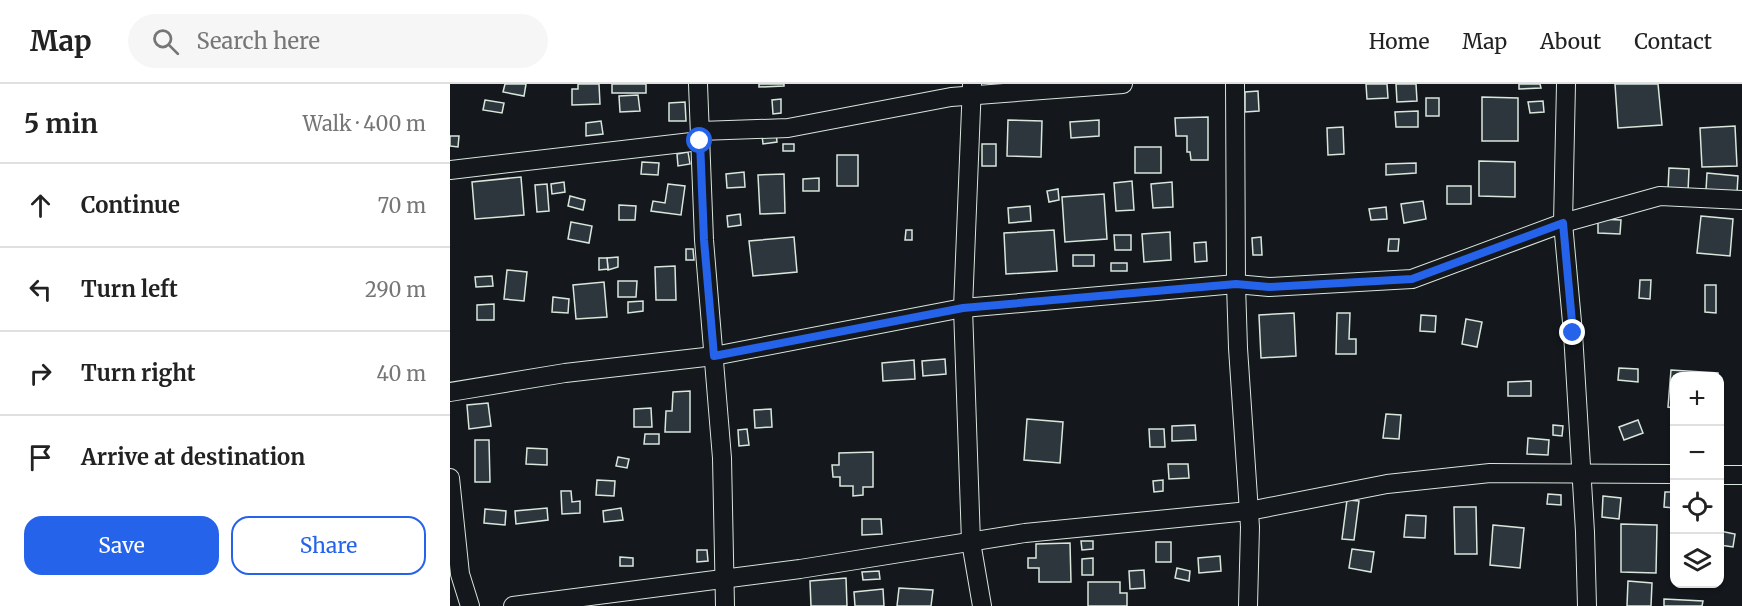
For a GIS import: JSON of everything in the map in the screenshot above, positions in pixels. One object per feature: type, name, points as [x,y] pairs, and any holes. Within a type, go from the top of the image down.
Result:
[{"type":"street","points":[[698,84],[704,240],[722,458],[725,606]]},
{"type":"street","points":[[450,170],[700,136],[788,128],[951,97],[972,89],[1123,84]]},
{"type":"street","points":[[1236,84],[1236,284],[1249,511],[1248,606]]},
{"type":"street","points":[[1566,84],[1563,223],[1573,333],[1587,606]]},
{"type":"street","points":[[972,89],[963,308],[972,542],[982,606]]},
{"type":"street","points":[[450,392],[565,373],[714,356],[963,308],[1236,284],[1269,287],[1412,279],[1563,223],[1660,196],[1742,200]]},
{"type":"street","points":[[513,606],[800,569],[1025,533],[1249,511],[1387,483],[1490,473],[1670,474]]},
{"type":"street","points":[[1724,475],[1742,475]]},
{"type":"street","points":[[450,478],[460,574],[470,606]]},
{"type":"building","points":[[505,84],[526,84],[524,96],[503,92]]},
{"type":"building","points":[[578,84],[599,84],[600,104],[572,105],[572,89],[578,89]]},
{"type":"building","points":[[612,84],[646,84],[646,93],[612,93]]},
{"type":"building","points":[[759,84],[784,84],[784,86],[759,87]]},
{"type":"building","points":[[1366,84],[1387,84],[1388,98],[1367,99]]},
{"type":"building","points":[[1396,84],[1416,84],[1417,101],[1397,102]]},
{"type":"building","points":[[1519,84],[1540,84],[1541,88],[1519,89]]},
{"type":"building","points":[[1615,84],[1658,84],[1662,125],[1618,128]]},
{"type":"building","points":[[1258,91],[1259,111],[1245,112],[1245,92]]},
{"type":"building","points":[[638,95],[640,111],[620,112],[619,96]]},
{"type":"building","points":[[1482,97],[1518,98],[1518,141],[1482,141]]},
{"type":"building","points":[[1426,98],[1439,98],[1439,116],[1426,116]]},
{"type":"building","points":[[781,99],[781,113],[773,114],[772,100]]},
{"type":"building","points":[[485,100],[504,103],[502,113],[483,110]]},
{"type":"building","points":[[1543,101],[1544,112],[1530,113],[1528,102]]},
{"type":"building","points":[[685,102],[686,121],[669,121],[669,103]]},
{"type":"building","points":[[1418,111],[1418,127],[1396,127],[1395,112]]},
{"type":"building","points":[[1208,117],[1208,160],[1191,160],[1190,152],[1187,152],[1187,136],[1176,136],[1175,118]]},
{"type":"building","points":[[1008,120],[1042,121],[1041,157],[1007,156]]},
{"type":"building","points":[[1099,120],[1099,136],[1071,138],[1070,122]]},
{"type":"building","points":[[601,121],[603,134],[586,136],[586,123]]},
{"type":"building","points":[[1735,126],[1737,166],[1702,167],[1700,128]]},
{"type":"building","points":[[1343,127],[1344,154],[1328,155],[1327,128]]},
{"type":"building","points":[[776,132],[777,142],[763,144],[762,135]]},
{"type":"building","points":[[450,136],[459,136],[458,147],[450,146]]},
{"type":"building","points":[[783,144],[794,144],[794,151],[783,151]]},
{"type":"building","points":[[982,144],[996,144],[996,166],[982,166]]},
{"type":"building","points":[[1135,147],[1161,147],[1161,173],[1135,173]]},
{"type":"building","points":[[688,152],[690,164],[678,166],[677,154]]},
{"type":"building","points":[[837,155],[858,155],[858,186],[837,186]]},
{"type":"building","points":[[1479,161],[1515,162],[1515,197],[1479,196]]},
{"type":"building","points":[[642,162],[659,163],[658,175],[641,174]]},
{"type":"building","points":[[1416,163],[1416,173],[1386,175],[1386,164]]},
{"type":"building","points":[[1669,168],[1689,169],[1688,192],[1668,190]]},
{"type":"building","points":[[744,172],[745,187],[727,188],[726,174]]},
{"type":"building","points":[[1707,173],[1738,176],[1737,193],[1706,190]]},
{"type":"building","points":[[784,174],[785,213],[760,214],[758,175]]},
{"type":"building","points":[[521,177],[524,215],[475,219],[472,182]]},
{"type":"building","points":[[819,178],[819,191],[803,191],[803,179]]},
{"type":"building","points":[[1132,181],[1134,210],[1116,211],[1114,183]]},
{"type":"building","points":[[564,182],[565,192],[552,194],[551,184]]},
{"type":"building","points":[[1172,182],[1173,207],[1153,208],[1151,184]]},
{"type":"building","points":[[547,184],[549,211],[537,212],[535,185]]},
{"type":"building","points":[[668,184],[685,186],[681,215],[651,211],[653,201],[665,203]]},
{"type":"building","points":[[1447,186],[1471,186],[1471,204],[1447,204]]},
{"type":"building","points":[[1058,189],[1059,200],[1049,202],[1047,191]]},
{"type":"building","points":[[1104,194],[1107,239],[1065,242],[1062,197]]},
{"type":"building","points":[[570,196],[585,200],[583,210],[568,206]]},
{"type":"building","points":[[1423,201],[1426,219],[1404,223],[1401,204]]},
{"type":"building","points":[[619,205],[636,206],[635,220],[619,220]]},
{"type":"building","points":[[1030,206],[1031,221],[1009,223],[1008,208]]},
{"type":"building","points":[[1386,207],[1387,219],[1371,220],[1369,209]]},
{"type":"building","points":[[740,214],[741,225],[728,227],[727,216]]},
{"type":"building","points":[[1701,216],[1733,219],[1730,256],[1697,253]]},
{"type":"building","points":[[1598,219],[1621,220],[1620,234],[1598,233]]},
{"type":"building","points":[[571,222],[592,226],[589,243],[568,239]]},
{"type":"building","points":[[906,230],[912,230],[912,240],[905,240]]},
{"type":"building","points":[[1054,230],[1057,271],[1006,274],[1004,233]]},
{"type":"building","points":[[1170,232],[1171,260],[1144,262],[1142,234]]},
{"type":"building","points":[[1114,235],[1131,235],[1131,250],[1115,250]]},
{"type":"building","points":[[794,237],[797,272],[753,276],[749,241]]},
{"type":"building","points":[[1261,237],[1262,255],[1253,255],[1252,238]]},
{"type":"building","points":[[1389,239],[1399,239],[1398,251],[1388,251]]},
{"type":"building","points":[[1206,242],[1207,261],[1195,262],[1194,243]]},
{"type":"building","points":[[686,249],[693,249],[694,260],[686,260]]},
{"type":"building","points":[[1073,255],[1094,255],[1094,266],[1073,266]]},
{"type":"building","points":[[618,257],[618,267],[608,270],[607,258]]},
{"type":"building","points":[[599,258],[607,258],[608,269],[599,270]]},
{"type":"building","points":[[1111,263],[1127,263],[1127,271],[1111,271]]},
{"type":"building","points":[[675,266],[676,300],[656,300],[655,267]]},
{"type":"building","points":[[507,270],[527,272],[524,301],[504,299]]},
{"type":"building","points":[[492,276],[493,286],[476,287],[475,277]]},
{"type":"building","points":[[1640,280],[1651,280],[1650,299],[1639,298]]},
{"type":"building","points":[[618,281],[637,281],[636,297],[618,297]]},
{"type":"building","points":[[604,282],[607,317],[576,319],[573,285]]},
{"type":"building","points":[[1705,285],[1716,285],[1716,313],[1705,312]]},
{"type":"building","points":[[553,297],[569,299],[568,313],[552,312]]},
{"type":"building","points":[[643,301],[643,311],[628,313],[628,302]]},
{"type":"building","points":[[494,304],[494,320],[477,320],[477,305]]},
{"type":"building","points":[[1294,313],[1296,356],[1261,358],[1259,315]]},
{"type":"building","points":[[1337,313],[1350,313],[1349,339],[1356,339],[1356,354],[1336,354]]},
{"type":"building","points":[[1421,315],[1436,316],[1435,332],[1420,331]]},
{"type":"building","points":[[1466,319],[1482,322],[1477,347],[1462,344]]},
{"type":"building","points":[[945,359],[946,374],[923,376],[922,361]]},
{"type":"building","points":[[914,360],[915,379],[883,381],[882,363]]},
{"type":"building","points":[[1619,368],[1638,369],[1638,382],[1618,380]]},
{"type":"building","points":[[1671,370],[1702,372],[1671,372]]},
{"type":"building","points":[[1531,381],[1531,396],[1508,396],[1508,382]]},
{"type":"building","points":[[1670,382],[1670,407],[1668,407]]},
{"type":"building","points":[[690,391],[690,432],[665,432],[666,411],[672,411],[673,392]]},
{"type":"building","points":[[488,403],[491,426],[469,429],[467,405]]},
{"type":"building","points":[[651,408],[652,427],[634,427],[634,409]]},
{"type":"building","points":[[771,409],[772,427],[755,428],[754,410]]},
{"type":"building","points":[[1386,414],[1401,415],[1399,439],[1383,438]]},
{"type":"building","points":[[1027,419],[1063,422],[1060,463],[1024,460]]},
{"type":"building","points":[[1638,420],[1643,433],[1624,440],[1619,427]]},
{"type":"building","points":[[1195,425],[1196,440],[1172,441],[1172,426]]},
{"type":"building","points":[[1553,425],[1563,426],[1562,436],[1553,435]]},
{"type":"building","points":[[747,429],[749,445],[739,446],[738,430]]},
{"type":"building","points":[[1149,429],[1164,429],[1165,447],[1150,447]]},
{"type":"building","points":[[645,434],[659,434],[659,444],[644,444]]},
{"type":"building","points":[[1528,438],[1549,440],[1548,455],[1527,454]]},
{"type":"building","points":[[475,440],[489,440],[490,482],[475,482]]},
{"type":"building","points":[[527,448],[547,449],[547,465],[526,464]]},
{"type":"building","points":[[873,452],[873,487],[863,487],[863,495],[853,496],[853,486],[840,486],[840,477],[833,477],[832,465],[839,465],[839,453]]},
{"type":"building","points":[[618,457],[629,459],[627,468],[616,466]]},
{"type":"building","points":[[1168,464],[1188,464],[1189,478],[1169,479]]},
{"type":"building","points":[[597,480],[615,481],[614,496],[596,495]]},
{"type":"building","points":[[1163,480],[1163,491],[1154,492],[1153,481]]},
{"type":"building","points":[[561,491],[571,491],[572,502],[580,501],[580,513],[562,514]]},
{"type":"building","points":[[1665,492],[1670,492],[1670,508],[1664,507]]},
{"type":"building","points":[[1548,494],[1561,495],[1561,505],[1547,504]]},
{"type":"building","points":[[1603,496],[1621,498],[1619,519],[1602,517]]},
{"type":"building","points":[[1347,500],[1359,501],[1354,540],[1342,539]]},
{"type":"building","points":[[1454,507],[1476,507],[1477,554],[1455,554]]},
{"type":"building","points":[[547,508],[548,520],[516,524],[515,511]]},
{"type":"building","points":[[621,508],[623,520],[604,522],[603,511]]},
{"type":"building","points":[[485,509],[506,511],[505,525],[484,523]]},
{"type":"building","points":[[1406,515],[1426,516],[1425,538],[1404,537]]},
{"type":"building","points":[[862,519],[881,519],[882,534],[862,535]]},
{"type":"building","points":[[1621,524],[1657,525],[1656,573],[1621,572]]},
{"type":"building","points":[[1493,525],[1524,528],[1520,568],[1490,565]]},
{"type":"building","points":[[1724,532],[1735,534],[1733,547],[1724,546]]},
{"type":"building","points":[[1081,541],[1093,541],[1093,549],[1082,550]]},
{"type":"building","points":[[1156,542],[1171,542],[1171,562],[1156,562]]},
{"type":"building","points":[[1070,543],[1071,582],[1039,582],[1039,568],[1028,568],[1028,558],[1036,558],[1036,544]]},
{"type":"building","points":[[1352,549],[1374,552],[1371,572],[1349,568]]},
{"type":"building","points":[[697,550],[707,550],[708,561],[697,562]]},
{"type":"building","points":[[1220,556],[1221,571],[1199,573],[1198,558]]},
{"type":"building","points":[[620,557],[633,558],[633,566],[620,566]]},
{"type":"building","points":[[1093,558],[1093,575],[1082,575],[1082,559]]},
{"type":"building","points":[[1177,568],[1190,571],[1189,581],[1175,578]]},
{"type":"building","points":[[1144,570],[1145,588],[1130,589],[1129,571]]},
{"type":"building","points":[[879,571],[880,579],[863,580],[862,572]]},
{"type":"building","points":[[846,578],[847,606],[811,606],[810,581]]},
{"type":"building","points":[[1628,581],[1652,583],[1651,606],[1627,606]]},
{"type":"building","points":[[1088,582],[1120,582],[1120,593],[1127,593],[1127,606],[1088,606]]},
{"type":"building","points":[[899,588],[933,590],[931,606],[897,606]]},
{"type":"building","points":[[883,589],[884,606],[855,606],[854,592]]},
{"type":"building","points":[[1664,599],[1703,601],[1702,606],[1664,606]]},
{"type":"route","points":[[700,141],[704,240],[714,356],[963,308],[1236,284],[1269,287],[1412,279],[1563,223],[1573,333]]}]
